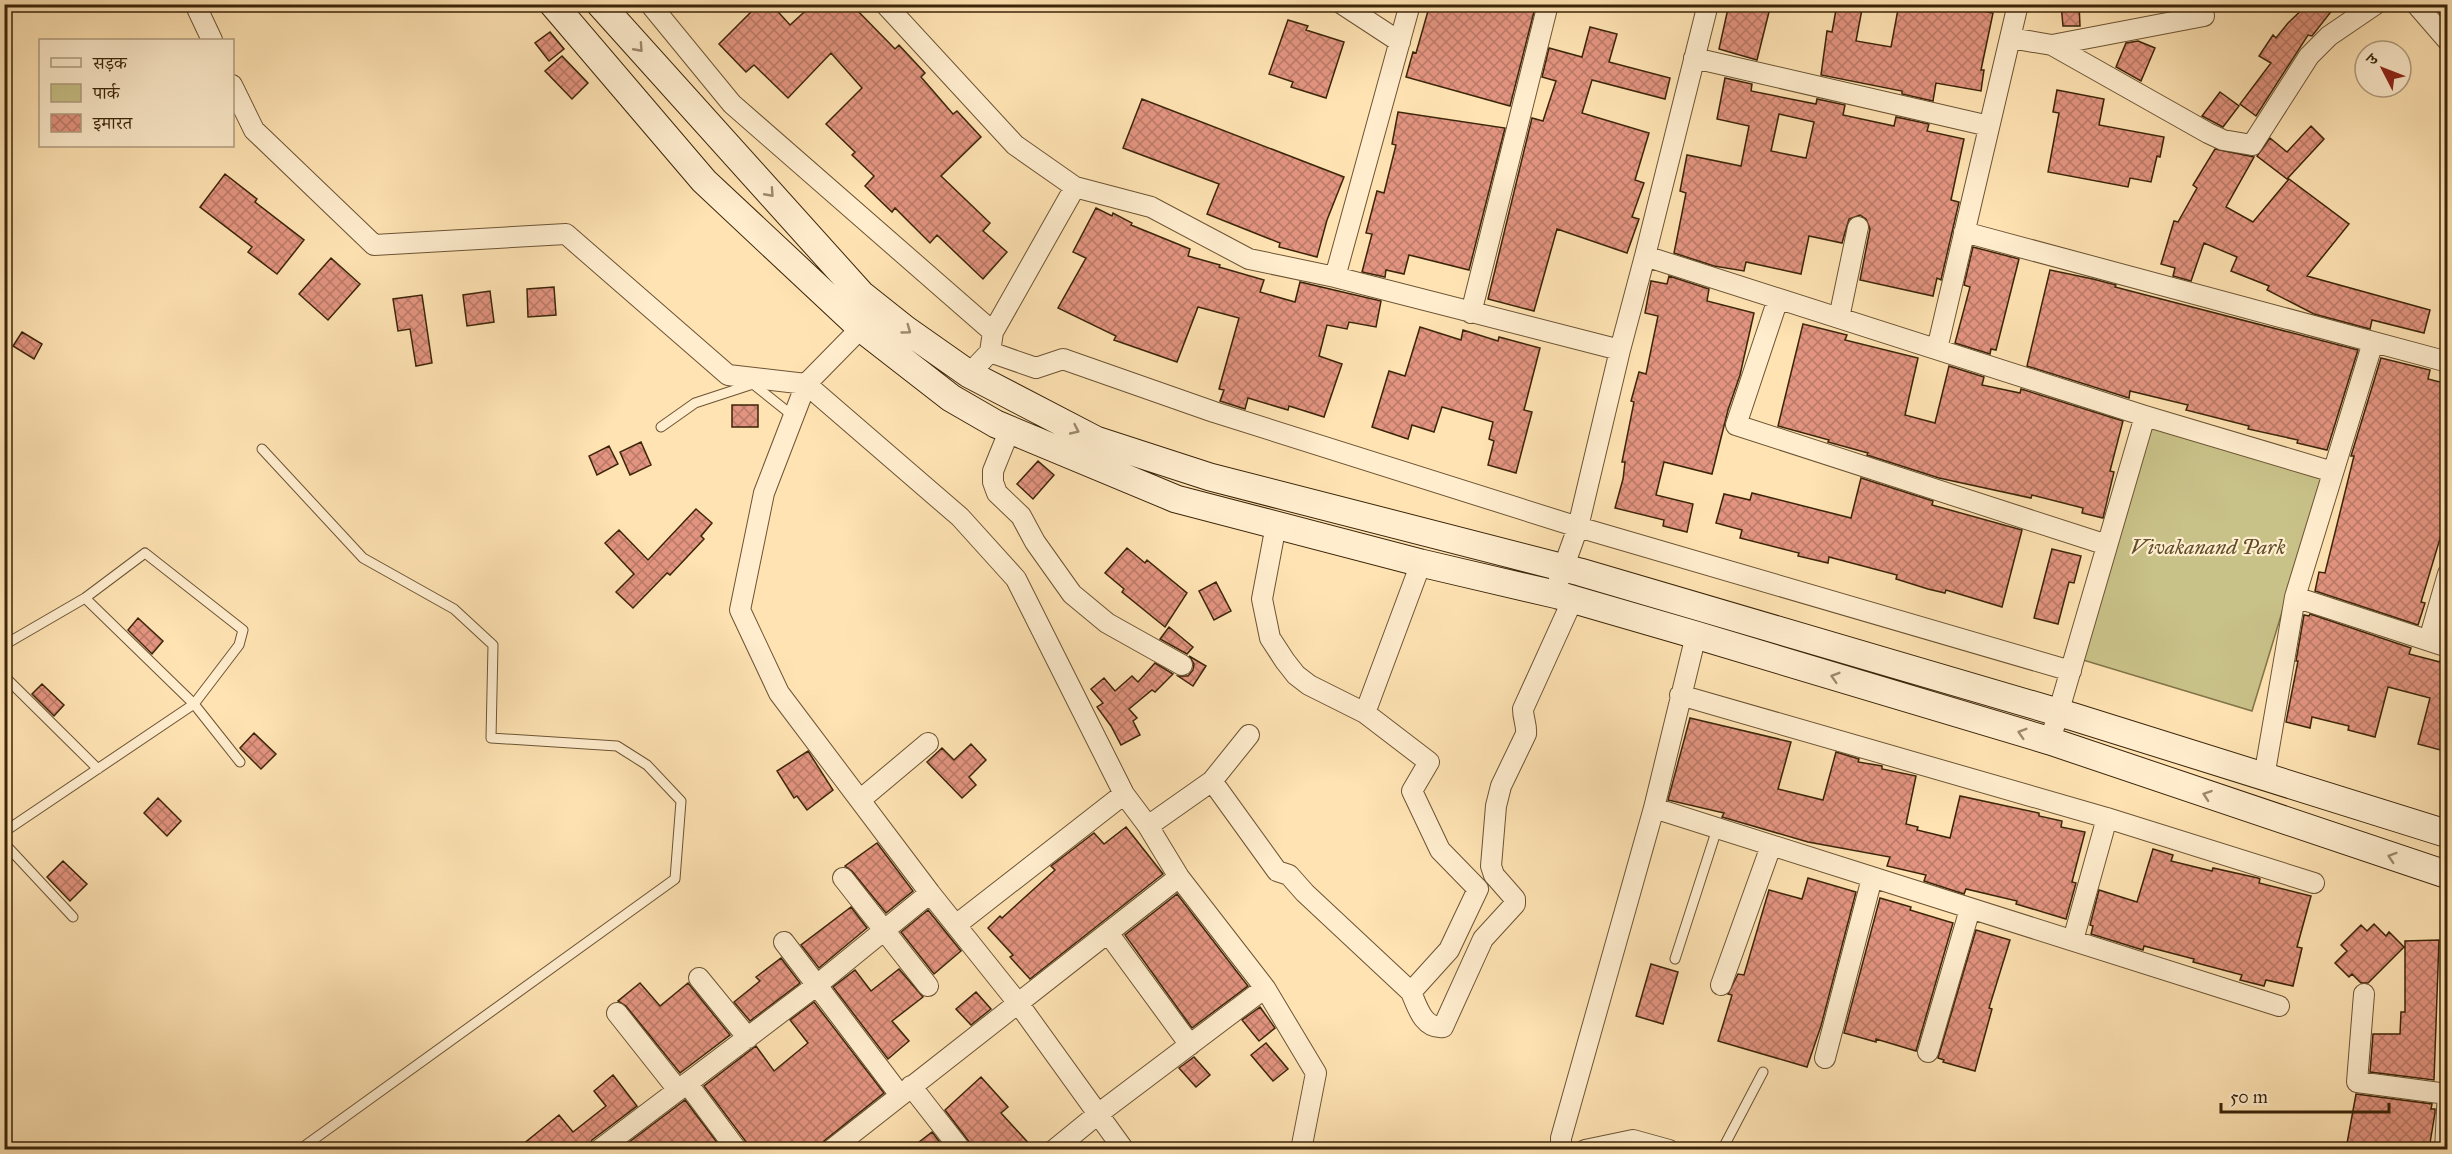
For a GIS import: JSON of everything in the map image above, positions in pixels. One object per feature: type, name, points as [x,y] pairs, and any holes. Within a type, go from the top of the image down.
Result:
[{"type":"main road","points":[[552,4],[704,181],[861,328],[951,398],[1010,429],[1176,499],[1421,563],[1564,597],[1696,635],[2050,741],[2448,875]]},
{"type":"main road","points":[[600,4],[861,294],[969,374],[1096,440],[1210,477],[1563,568],[2058,714],[2448,834]]},
{"type":"street","points":[[195,4],[212,39]]},
{"type":"street","points":[[650,4],[732,104],[993,332]]},
{"type":"street","points":[[885,4],[1015,145],[1075,187],[1151,207],[1249,259],[1335,277],[1620,350]]},
{"type":"street","points":[[1342,4],[1400,42]]},
{"type":"street","points":[[1335,277],[1410,4]]},
{"type":"street","points":[[1471,313],[1548,4]]},
{"type":"street","points":[[1212,781],[1278,871],[1289,875],[1411,992],[1423,1019],[1429,1024],[1443,1027],[1483,939],[1515,904],[1515,899],[1494,875],[1491,866],[1496,806],[1501,786],[1526,734],[1527,726],[1523,709],[1564,597],[1563,568],[1578,527],[1620,350],[1708,4]]},
{"type":"street","points":[[1937,350],[2018,4]]},
{"type":"street","points":[[2010,38],[2052,45],[2208,133],[2223,140],[2252,145],[2309,56],[2329,36],[2376,4]]},
{"type":"street","points":[[2415,4],[2448,41]]},
{"type":"street","points":[[2052,45],[2204,16]]},
{"type":"street","points":[[1694,58],[1989,126]]},
{"type":"street","points":[[234,89],[254,130],[374,245],[566,234],[728,375],[806,384],[960,517],[1016,579],[1124,794],[1148,826],[1179,877],[1265,988],[1316,1073],[1301,1149]]},
{"type":"street","points":[[969,374],[990,352],[993,332],[1075,187]]},
{"type":"street","points":[[1839,318],[1858,227]]},
{"type":"street","points":[[1964,232],[2448,362]]},
{"type":"street","points":[[1645,256],[2145,416],[2333,472]]},
{"type":"street","points":[[1778,299],[1736,425],[2107,545]]},
{"type":"street","points":[[861,328],[806,384],[764,493],[740,610],[779,693],[930,893],[1018,1003],[1124,1149]]},
{"type":"street","points":[[2264,777],[2295,597],[2373,342]]},
{"type":"street","points":[[990,352],[1036,368],[1063,359],[1214,412],[1578,527],[2071,671]]},
{"type":"street","points":[[2050,741],[2145,416]]},
{"type":"street","points":[[1010,429],[993,471],[993,482],[997,492],[1021,516],[1072,594],[1107,623],[1182,665]]},
{"type":"street","points":[[1276,525],[1262,599],[1270,638],[1296,675],[1310,685],[1365,713],[1430,762],[1412,791],[1440,850],[1478,889],[1449,950],[1411,992]]},
{"type":"street","points":[[1365,713],[1421,563]]},
{"type":"street","points":[[2295,597],[2438,644],[2448,574]]},
{"type":"street","points":[[1561,1149],[1561,1138],[1654,808],[1696,635]]},
{"type":"street","points":[[1680,695],[2107,818],[2314,883]]},
{"type":"street","points":[[1148,826],[1212,781],[1249,735]]},
{"type":"street","points":[[861,800],[928,743]]},
{"type":"street","points":[[956,925],[1124,794]]},
{"type":"street","points":[[1654,808],[2279,1006]]},
{"type":"street","points":[[2073,940],[2107,818]]},
{"type":"street","points":[[1722,985],[1771,846]]},
{"type":"street","points":[[831,1149],[1179,877]]},
{"type":"street","points":[[843,878],[928,986]]},
{"type":"street","points":[[1825,1058],[1872,878]]},
{"type":"street","points":[[610,1146],[682,1087],[817,985],[930,893]]},
{"type":"street","points":[[1928,1052],[1970,909]]},
{"type":"street","points":[[1108,933],[1190,1045]]},
{"type":"street","points":[[784,942],[905,1091],[961,1149]]},
{"type":"street","points":[[699,978],[748,1038]]},
{"type":"street","points":[[1054,1149],[1265,988]]},
{"type":"street","points":[[2364,994],[2357,1083],[2447,1093],[2445,1149]]},
{"type":"street","points":[[617,1013],[737,1149]]},
{"type":"street","points":[[1586,1149],[1633,1140],[1669,1149]]},
{"type":"lane","points":[[661,427],[695,403],[753,384],[794,416]]},
{"type":"lane","points":[[262,449],[363,558],[454,609],[493,645],[491,738],[617,746],[648,765],[681,801],[675,879],[299,1149]]},
{"type":"lane","points":[[4,645],[85,598],[145,553],[243,630],[239,645],[194,704],[4,832]]},
{"type":"lane","points":[[85,598],[194,704],[240,762]]},
{"type":"lane","points":[[4,676],[98,769]]},
{"type":"lane","points":[[1675,959],[1717,829]]},
{"type":"lane","points":[[4,843],[73,917]]},
{"type":"lane","points":[[1722,1149],[1763,1072]]},
{"type":"green space","name":"Vivakanand Park","points":[[2150,425],[2323,477],[2252,711],[2083,660]]},
{"type":"building","points":[[759,4],[771,4],[790,25],[813,4],[851,4],[895,49],[899,45],[925,73],[921,77],[953,114],[957,111],[981,137],[941,176],[990,223],[983,231],[1007,252],[983,279],[937,235],[930,243],[895,208],[892,212],[865,186],[874,176],[852,155],[855,152],[826,124],[862,88],[831,53],[788,98],[754,65],[746,72],[719,44]]},
{"type":"building","points":[[1430,4],[1536,4],[1510,106],[1406,77],[1413,52],[1416,53]]},
{"type":"building","points":[[1729,4],[1771,4],[1757,60],[1719,49]]},
{"type":"building","points":[[1837,4],[1863,4],[1856,41],[1891,47],[1899,4],[1956,4],[1955,6],[1993,13],[1981,70],[1984,70],[1981,91],[1936,83],[1933,101],[1902,94],[1902,91],[1821,75],[1827,31],[1832,32]]},
{"type":"building","points":[[2061,4],[2079,4],[2080,26],[2063,26]]},
{"type":"building","points":[[2308,4],[2337,4],[2312,36],[2308,35],[2256,116],[2240,104],[2271,63],[2259,56],[2273,35],[2276,38]]},
{"type":"building","points":[[2432,4],[2448,4],[2448,22]]},
{"type":"building","points":[[1288,20],[1308,26],[1306,30],[1344,42],[1326,98],[1291,87],[1293,82],[1269,74]]},
{"type":"building","points":[[1590,27],[1617,34],[1609,62],[1670,78],[1665,99],[1592,80],[1582,113],[1649,133],[1635,180],[1644,183],[1632,217],[1639,219],[1627,253],[1557,229],[1534,311],[1488,299],[1532,118],[1543,121],[1556,81],[1542,77],[1549,48],[1582,57]]},
{"type":"building","points":[[550,32],[564,49],[549,61],[535,43]]},
{"type":"building","points":[[2138,41],[2155,48],[2141,81],[2116,67],[2126,43]]},
{"type":"building","points":[[562,56],[588,83],[572,99],[545,71]]},
{"type":"building","points":[[1725,78],[1752,84],[1751,91],[1816,104],[1817,99],[1845,105],[1843,115],[1894,126],[1896,117],[1929,124],[1927,131],[1964,139],[1951,200],[1959,202],[1941,280],[1937,278],[1933,296],[1860,280],[1870,229],[1866,219],[1860,215],[1849,219],[1842,243],[1809,236],[1801,274],[1746,262],[1744,271],[1714,266],[1674,253],[1686,193],[1680,191],[1687,155],[1741,166],[1749,126],[1717,119]],"holes":[[[1779,114],[1814,122],[1806,158],[1771,151]]]},
{"type":"building","points":[[2057,90],[2104,99],[2099,125],[2164,137],[2151,182],[2130,178],[2128,187],[2048,172],[2059,113],[2053,112]]},
{"type":"building","points":[[2220,92],[2239,106],[2223,127],[2202,116]]},
{"type":"building","points":[[1142,99],[1344,177],[1327,220],[1317,257],[1279,247],[1280,243],[1207,214],[1219,184],[1123,148]]},
{"type":"building","points":[[1398,112],[1505,128],[1469,270],[1409,255],[1404,274],[1386,270],[1385,277],[1362,272],[1372,234],[1366,233],[1377,191],[1384,193],[1396,145],[1392,144]]},
{"type":"building","points":[[2311,126],[2324,139],[2287,179],[2257,156],[2270,138],[2287,152]]},
{"type":"building","points":[[2215,149],[2254,157],[2226,207],[2253,222],[2289,179],[2349,224],[2307,276],[2430,310],[2424,333],[2372,320],[2370,329],[2314,314],[2267,290],[2269,286],[2231,271],[2237,257],[2204,243],[2191,281],[2173,276],[2175,268],[2161,264],[2174,221],[2178,222],[2197,188],[2193,185]]},
{"type":"building","points":[[225,174],[257,199],[255,202],[304,240],[277,274],[248,252],[252,247],[200,207]]},
{"type":"building","points":[[1096,208],[1112,216],[1113,213],[1132,223],[1131,225],[1190,249],[1188,256],[1264,280],[1260,292],[1295,302],[1300,282],[1381,301],[1376,327],[1349,322],[1347,329],[1327,325],[1319,356],[1342,364],[1324,417],[1289,406],[1288,410],[1248,398],[1245,409],[1220,401],[1224,390],[1219,389],[1239,318],[1198,307],[1177,362],[1114,340],[1116,336],[1058,308],[1086,258],[1073,252]]},
{"type":"building","points":[[1973,247],[2019,259],[1996,350],[1991,349],[1990,354],[1955,343],[1970,287],[1964,285]]},
{"type":"building","points":[[331,258],[360,284],[328,320],[299,294]]},
{"type":"building","points":[[2050,270],[2093,279],[2116,285],[2115,287],[2358,350],[2327,450],[2297,443],[2298,440],[2248,429],[2249,426],[2186,410],[2188,405],[2130,391],[2129,398],[2027,366]]},
{"type":"building","points":[[1669,276],[1709,289],[1707,301],[1754,313],[1740,375],[1728,410],[1712,474],[1664,462],[1656,495],[1693,504],[1687,532],[1663,526],[1664,520],[1615,508],[1623,479],[1625,462],[1622,462],[1634,402],[1631,401],[1639,372],[1646,374],[1658,316],[1645,313],[1651,281],[1667,284]]},
{"type":"building","points":[[554,287],[556,315],[528,317],[527,289]]},
{"type":"building","points":[[490,291],[494,322],[467,326],[463,295]]},
{"type":"building","points":[[422,295],[432,363],[416,366],[410,329],[398,331],[393,299]]},
{"type":"building","points":[[1803,324],[1847,335],[1845,340],[1918,358],[1905,415],[1935,423],[1949,366],[1984,377],[1982,385],[2020,393],[2021,389],[2123,421],[2110,471],[2114,472],[2103,518],[2082,513],[2083,508],[2032,495],[2031,498],[1939,478],[1867,455],[1868,453],[1828,442],[1829,440],[1778,426]]},
{"type":"building","points":[[1420,327],[1461,340],[1463,330],[1498,341],[1499,337],[1540,348],[1524,410],[1532,412],[1516,473],[1488,465],[1494,441],[1489,439],[1493,422],[1442,407],[1434,432],[1412,425],[1408,439],[1372,427],[1389,371],[1405,376]]},
{"type":"building","points":[[22,332],[42,344],[34,359],[13,346]]},
{"type":"building","points":[[2381,358],[2430,370],[2428,379],[2448,384],[2448,512],[2421,602],[2425,603],[2418,625],[2315,591],[2319,572],[2325,573],[2354,456],[2351,456]]},
{"type":"building","points":[[732,405],[758,405],[758,427],[732,427]]},
{"type":"building","points":[[641,442],[651,465],[630,475],[620,452]]},
{"type":"building","points":[[609,446],[618,464],[597,475],[589,456]]},
{"type":"building","points":[[1038,461],[1054,475],[1033,499],[1017,484]]},
{"type":"building","points":[[1861,478],[1933,501],[1932,505],[2022,530],[2002,607],[1946,590],[1945,593],[1928,589],[1896,579],[1897,575],[1829,557],[1828,563],[1798,556],[1799,553],[1740,538],[1742,530],[1716,523],[1724,494],[1750,500],[1752,493],[1851,518]]},
{"type":"building","points":[[696,509],[712,523],[701,536],[704,539],[670,575],[667,573],[633,608],[616,592],[634,574],[605,543],[619,530],[648,560]]},
{"type":"building","points":[[1127,548],[1145,563],[1147,560],[1187,593],[1165,627],[1122,592],[1124,589],[1105,573]]},
{"type":"building","points":[[2052,549],[2081,556],[2074,583],[2069,582],[2058,624],[2034,618]]},
{"type":"building","points":[[1216,582],[1231,611],[1214,620],[1199,591]]},
{"type":"building","points":[[2310,614],[2411,648],[2409,654],[2440,662],[2441,657],[2448,659],[2448,752],[2418,744],[2430,698],[2388,687],[2375,737],[2348,730],[2349,726],[2312,717],[2310,728],[2286,722],[2304,615],[2309,616]]},
{"type":"building","points":[[138,618],[163,641],[152,654],[128,630]]},
{"type":"building","points":[[1169,627],[1193,647],[1187,654],[1160,639]]},
{"type":"building","points":[[1189,656],[1206,666],[1193,686],[1178,676],[1188,676],[1193,670],[1194,664]]},
{"type":"building","points":[[1155,663],[1173,674],[1155,692],[1152,690],[1129,709],[1137,718],[1133,721],[1140,735],[1121,745],[1097,707],[1103,703],[1091,689],[1104,678],[1115,691],[1132,676],[1138,682]]},
{"type":"building","points":[[42,684],[64,705],[54,716],[32,694]]},
{"type":"building","points":[[1690,718],[1791,742],[1778,789],[1823,800],[1836,752],[1859,759],[1858,762],[1916,776],[1906,824],[1918,827],[1917,830],[1950,838],[1960,796],[2039,813],[2039,816],[2062,821],[2061,827],[2085,832],[2072,882],[2076,883],[2066,919],[2016,904],[2017,901],[1966,889],[1964,894],[1924,881],[1926,875],[1887,866],[1890,857],[1808,842],[1722,817],[1724,813],[1668,800]]},
{"type":"building","points":[[254,733],[276,754],[261,769],[240,748]]},
{"type":"building","points":[[971,744],[986,760],[969,777],[976,785],[962,798],[927,762],[942,748],[954,760]]},
{"type":"building","points":[[808,751],[833,790],[807,810],[797,796],[794,798],[777,771]]},
{"type":"building","points":[[158,798],[181,821],[167,836],[144,813]]},
{"type":"building","points":[[1126,827],[1163,874],[1030,979],[1010,957],[1013,955],[988,928],[1055,870],[1051,866],[1094,833],[1104,844]]},
{"type":"building","points":[[877,843],[913,891],[886,913],[852,871],[845,866]]},
{"type":"building","points":[[2153,849],[2173,855],[2171,861],[2212,871],[2213,868],[2258,878],[2259,883],[2311,896],[2297,947],[2302,948],[2293,986],[2266,980],[2264,986],[2240,980],[2242,975],[2193,962],[2194,959],[2144,946],[2143,950],[2091,934],[2093,926],[2090,925],[2099,890],[2137,902]]},
{"type":"building","points":[[63,861],[87,884],[70,901],[47,877]]},
{"type":"building","points":[[1808,878],[1856,892],[1821,1026],[1807,1067],[1718,1041],[1732,995],[1728,994],[1738,974],[1744,975],[1769,890],[1802,899]]},
{"type":"building","points":[[1177,894],[1248,986],[1192,1028],[1125,935]]},
{"type":"building","points":[[1880,898],[1953,923],[1916,1051],[1876,1039],[1876,1042],[1844,1033]]},
{"type":"building","points":[[851,907],[867,928],[819,968],[801,945]]},
{"type":"building","points":[[928,910],[961,951],[934,974],[901,932]]},
{"type":"building","points":[[2374,924],[2386,936],[2389,932],[2404,947],[2368,983],[2361,983],[2352,974],[2349,977],[2335,963],[2347,951],[2341,945],[2361,925],[2367,931]]},
{"type":"building","points":[[1976,930],[2010,940],[1989,1008],[1992,1009],[1975,1071],[1943,1062],[1944,1060],[1938,1058]]},
{"type":"building","points":[[2439,940],[2434,1080],[2370,1072],[2373,1034],[2400,1034],[2401,1012],[2405,1012],[2405,941]]},
{"type":"building","points":[[781,958],[800,983],[750,1021],[734,1002],[760,981],[756,977]]},
{"type":"building","points":[[1651,964],[1678,972],[1663,1024],[1636,1016]]},
{"type":"building","points":[[899,969],[923,997],[892,1021],[909,1041],[888,1059],[833,987],[855,970],[871,991]]},
{"type":"building","points":[[640,983],[660,1006],[688,983],[730,1035],[680,1073],[626,1006],[618,1001]]},
{"type":"building","points":[[976,992],[991,1009],[971,1025],[956,1009]]},
{"type":"building","points":[[814,1002],[884,1093],[824,1141],[819,1149],[749,1149],[747,1143],[704,1086],[756,1046],[774,1071],[808,1043],[790,1020]]},
{"type":"building","points":[[1260,1007],[1275,1028],[1259,1041],[1242,1020]]},
{"type":"building","points":[[1266,1043],[1288,1069],[1273,1081],[1251,1055]]},
{"type":"building","points":[[1194,1057],[1210,1075],[1196,1087],[1179,1068]]},
{"type":"building","points":[[613,1075],[637,1106],[592,1140],[587,1149],[517,1149],[559,1115],[573,1132],[606,1106],[594,1091]]},
{"type":"building","points":[[981,1077],[1008,1107],[1001,1113],[1034,1149],[973,1149],[945,1110]]},
{"type":"building","points":[[2356,1094],[2432,1104],[2431,1109],[2435,1109],[2435,1113],[2429,1149],[2346,1149]]},
{"type":"building","points":[[685,1100],[722,1149],[620,1149]]},
{"type":"building","points":[[932,1132],[945,1149],[910,1149]]}]
